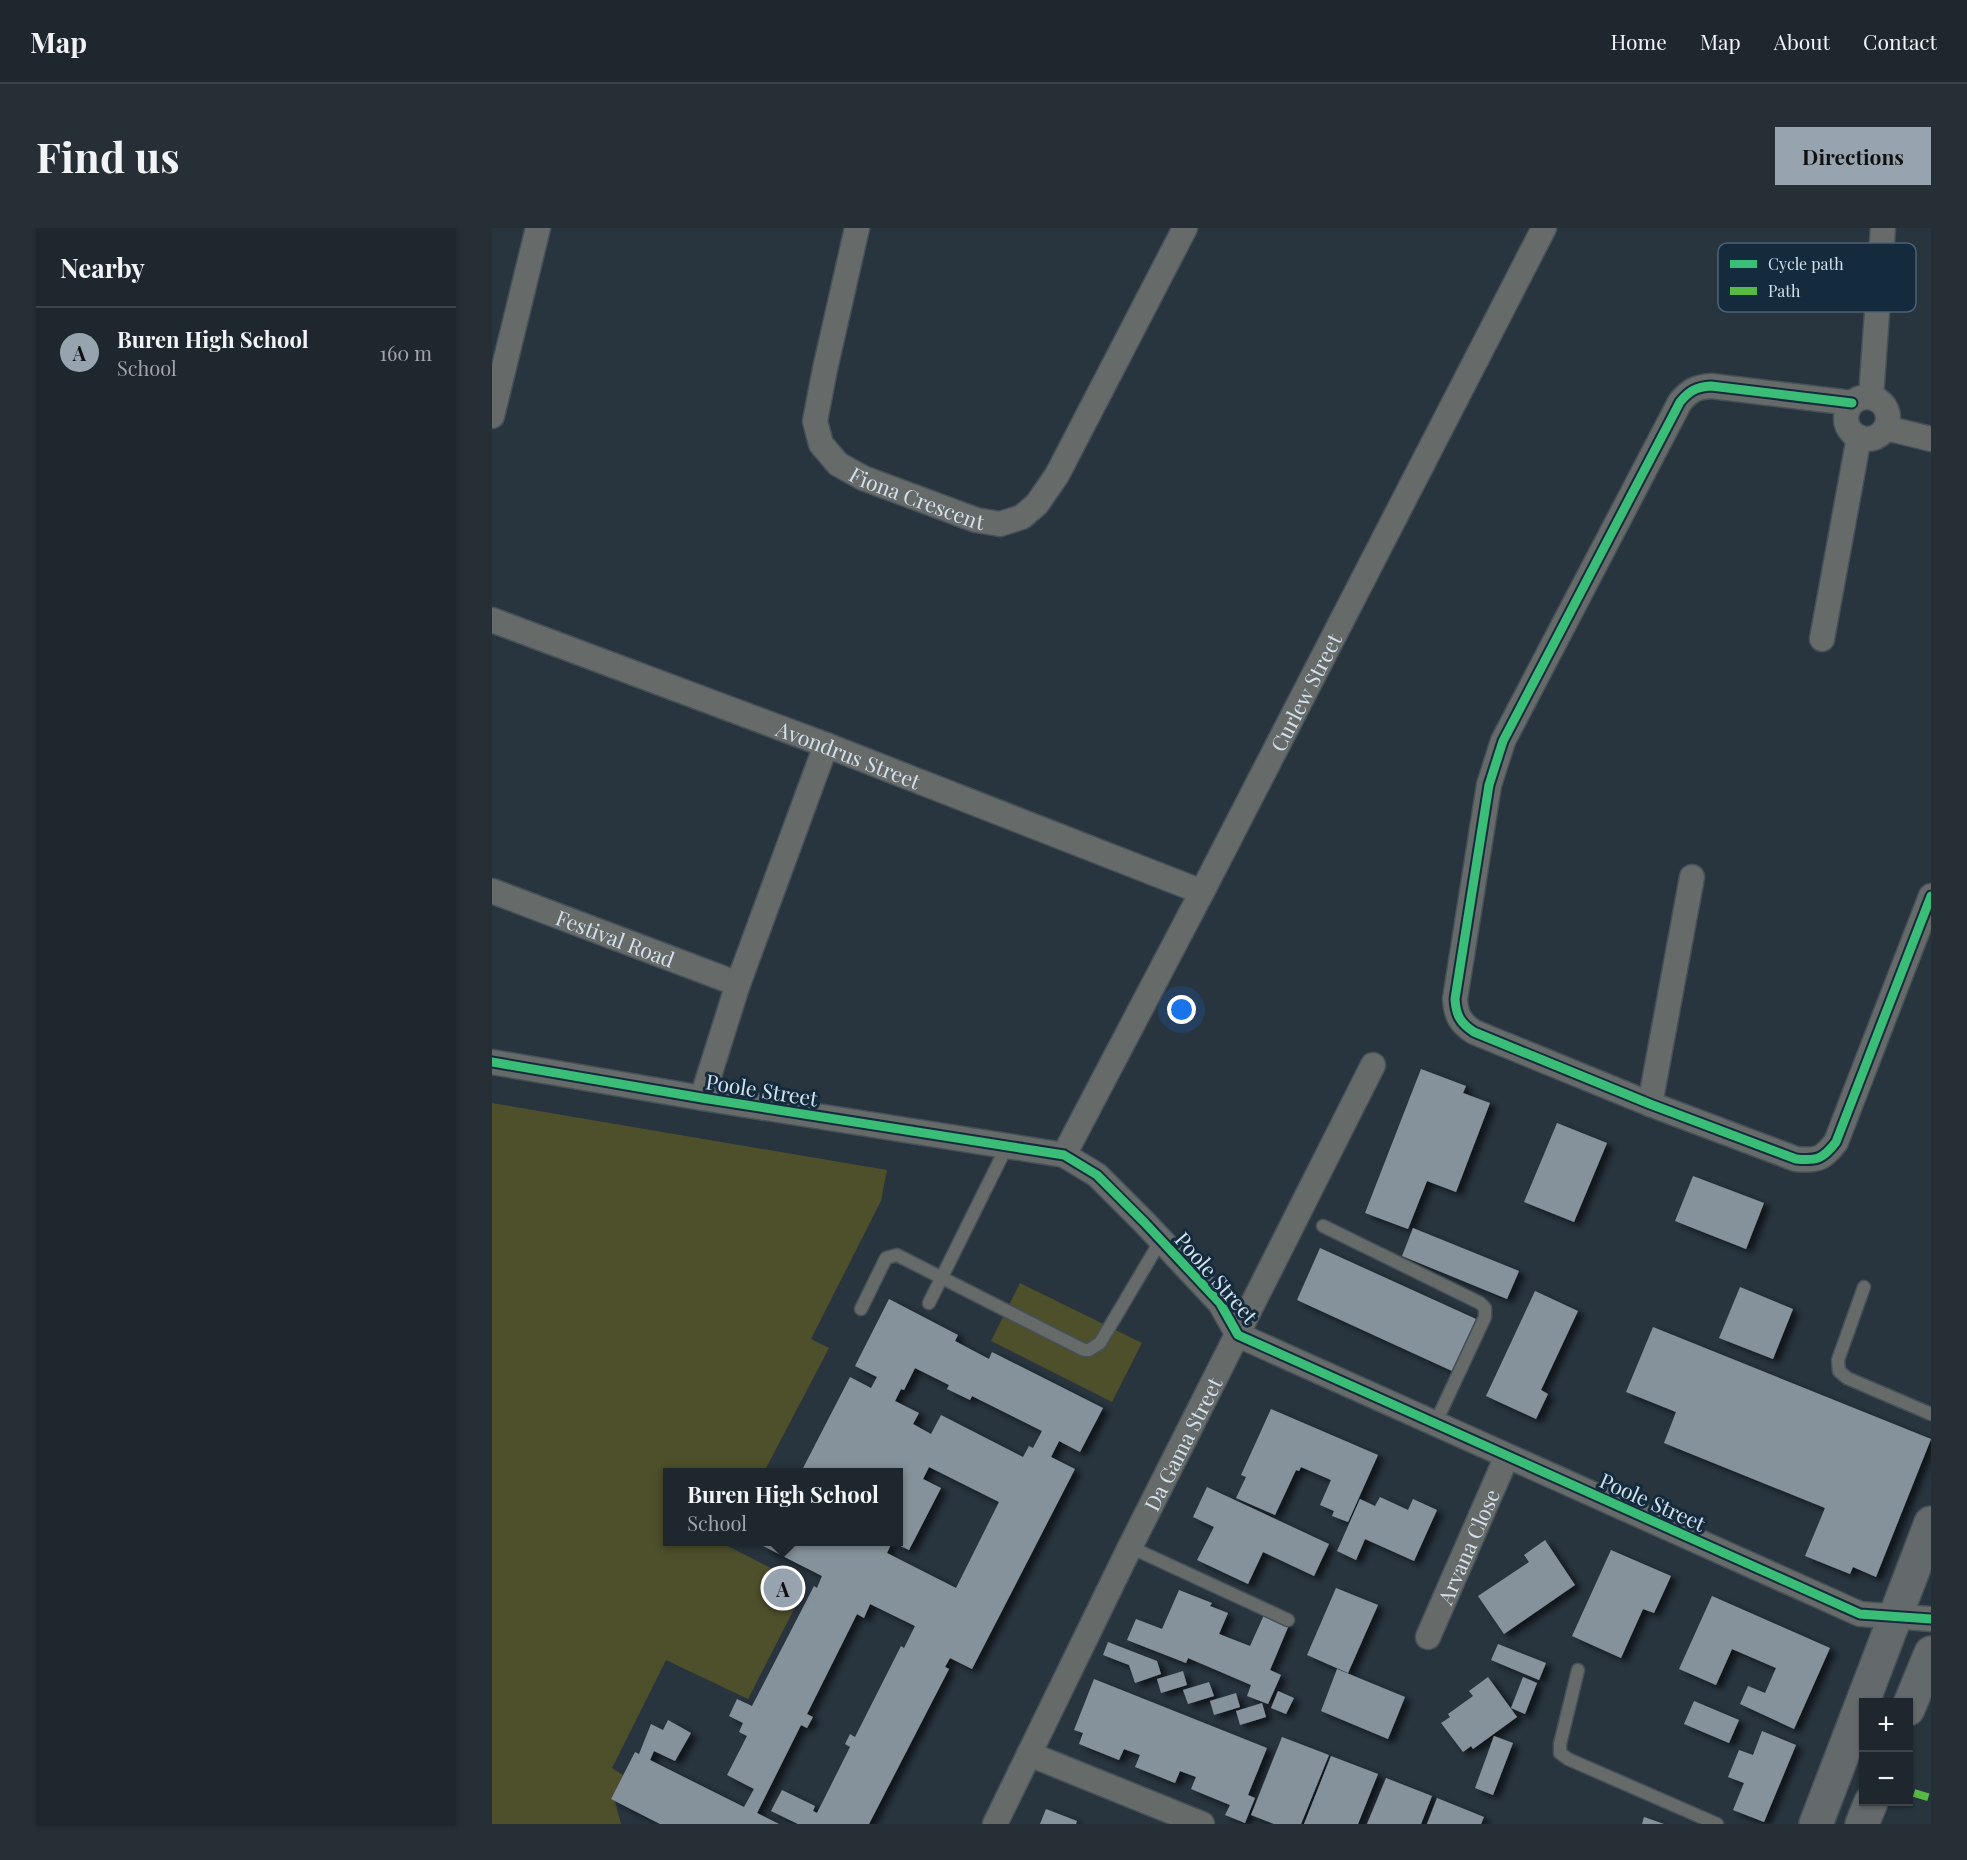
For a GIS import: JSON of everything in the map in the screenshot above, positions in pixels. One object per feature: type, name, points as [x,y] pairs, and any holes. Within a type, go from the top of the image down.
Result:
[{"type":"main road","points":[[1816,1824],[1931,1523]]},
{"type":"main road","points":[[1913,1698],[1931,1653]]},
{"type":"main road","points":[[1862,1824],[1869,1806]]},
{"type":"street","points":[[492,416],[538,228]]},
{"type":"street","name":"Fiona Crescent","points":[[857,228],[815,421],[821,444],[838,464],[863,478],[976,520],[1000,524],[1022,516],[1037,504],[1057,475],[1185,228]]},
{"type":"street","name":"Curlew Street","points":[[1064,1155],[1544,228]]},
{"type":"street","points":[[1881,243],[1883,228]]},
{"type":"street","points":[[1872,312],[1861,400],[1846,412],[1846,422],[1851,431],[1859,437],[1869,439],[1878,435],[1886,428],[1888,418],[1886,409],[1880,401],[1861,400],[1711,386],[1698,387],[1680,402],[1503,741],[1489,785],[1455,999],[1456,1013],[1462,1024],[1474,1032],[1650,1104],[1796,1160],[1812,1161],[1826,1155],[1836,1142],[1931,897]]},
{"type":"street","points":[[1886,428],[1931,439]]},
{"type":"street","points":[[1822,639],[1859,437]]},
{"type":"street","name":"Avondrus Street","points":[[492,620],[826,745],[1202,892]]},
{"type":"street","points":[[702,1098],[738,984],[826,745]]},
{"type":"street","points":[[1650,1104],[1692,877]]},
{"type":"street","name":"Festival Road","points":[[492,891],[738,984]]},
{"type":"street","name":"Poole Street","points":[[492,1062],[702,1098],[1064,1155],[1097,1175],[1161,1240],[1220,1303],[1238,1335],[1860,1614],[1931,1619]]},
{"type":"street","name":"Da Gama Street","points":[[995,1824],[1130,1547],[1373,1065]]},
{"type":"street","name":"Arvana Close","points":[[1428,1637],[1507,1456]]},
{"type":"street","points":[[1029,1754],[1202,1824]]},
{"type":"lane","points":[[929,1303],[1007,1146]]},
{"type":"lane","points":[[1323,1226],[1480,1303],[1485,1308],[1485,1317],[1435,1424]]},
{"type":"lane","points":[[861,1309],[886,1257],[897,1255],[1089,1350],[1100,1343],[1161,1240]]},
{"type":"lane","points":[[1864,1287],[1838,1360],[1839,1371],[1846,1378],[1931,1414]]},
{"type":"lane","points":[[1130,1547],[1288,1620]]},
{"type":"lane","points":[[1578,1670],[1560,1744],[1560,1753],[1568,1759],[1717,1824]]},
{"type":"green space","points":[[492,1103],[887,1170],[881,1201],[811,1339],[829,1348],[766,1468],[663,1468],[663,1546],[728,1546],[806,1586],[748,1699],[666,1660],[612,1768],[623,1775],[611,1799],[615,1801],[621,1824],[492,1824]]},
{"type":"green space","points":[[1020,1283],[1142,1343],[1112,1402],[991,1341]]},
{"type":"building","points":[[1421,1069],[1466,1086],[1463,1093],[1490,1103],[1456,1192],[1427,1181],[1408,1229],[1365,1213]]},
{"type":"building","points":[[1557,1123],[1607,1143],[1574,1222],[1524,1202]]},
{"type":"building","points":[[1693,1176],[1764,1203],[1746,1249],[1675,1221]]},
{"type":"building","points":[[1413,1228],[1519,1271],[1507,1299],[1402,1256]]},
{"type":"building","points":[[1320,1248],[1476,1319],[1452,1371],[1297,1300]]},
{"type":"building","points":[[1740,1287],[1793,1309],[1773,1359],[1719,1338]]},
{"type":"building","points":[[1535,1291],[1578,1311],[1541,1390],[1548,1394],[1536,1419],[1486,1396]]},
{"type":"building","points":[[889,1299],[958,1335],[955,1341],[989,1359],[992,1352],[1103,1408],[1080,1452],[1059,1441],[1051,1457],[1075,1469],[972,1669],[950,1658],[945,1667],[949,1669],[869,1824],[798,1824],[771,1811],[782,1790],[815,1806],[813,1811],[817,1813],[850,1747],[845,1744],[850,1734],[855,1737],[901,1646],[904,1648],[915,1626],[870,1604],[864,1618],[857,1614],[807,1714],[813,1717],[807,1728],[801,1725],[757,1813],[779,1824],[660,1824],[611,1799],[635,1752],[639,1754],[651,1724],[663,1730],[668,1720],[691,1733],[675,1761],[654,1751],[650,1760],[744,1807],[754,1789],[727,1775],[747,1736],[739,1732],[743,1723],[729,1716],[737,1699],[752,1706],[814,1586],[817,1588],[822,1576],[763,1546],[890,1546],[887,1553],[956,1588],[999,1502],[929,1467],[923,1479],[941,1488],[909,1550],[900,1546],[903,1546],[903,1468],[803,1468],[850,1377],[871,1388],[877,1377],[855,1366]],"holes":[[[915,1368],[949,1385],[947,1389],[970,1400],[972,1396],[1042,1431],[1033,1448],[1029,1446],[1023,1457],[941,1415],[931,1434],[913,1424],[919,1413],[895,1401],[901,1389],[904,1390]]]},
{"type":"building","points":[[1653,1327],[1931,1439],[1876,1577],[1853,1567],[1850,1574],[1805,1556],[1825,1508],[1664,1443],[1676,1412],[1626,1392]]},
{"type":"building","points":[[1271,1409],[1378,1455],[1348,1522],[1332,1516],[1334,1511],[1320,1505],[1331,1480],[1301,1467],[1299,1471],[1296,1470],[1275,1515],[1236,1498],[1246,1477],[1241,1475]]},
{"type":"building","points":[[1207,1487],[1329,1544],[1314,1576],[1263,1552],[1248,1584],[1197,1560],[1214,1527],[1193,1517]]},
{"type":"building","points":[[1380,1497],[1408,1510],[1413,1499],[1437,1510],[1414,1561],[1365,1539],[1356,1560],[1337,1551],[1360,1499],[1375,1506]]},
{"type":"building","points":[[1545,1540],[1575,1585],[1504,1634],[1478,1596],[1529,1562],[1524,1555]]},
{"type":"building","points":[[1611,1550],[1671,1576],[1654,1613],[1643,1609],[1621,1658],[1572,1636]]},
{"type":"building","points":[[1336,1588],[1378,1605],[1348,1673],[1307,1655]]},
{"type":"building","points":[[1179,1590],[1212,1603],[1210,1606],[1228,1613],[1219,1634],[1250,1646],[1264,1615],[1289,1625],[1270,1670],[1281,1675],[1268,1704],[1247,1696],[1251,1685],[1188,1658],[1186,1663],[1127,1640],[1136,1619],[1162,1629]]},
{"type":"building","points":[[1712,1596],[1830,1648],[1794,1729],[1740,1704],[1748,1686],[1765,1693],[1776,1668],[1732,1649],[1716,1685],[1679,1669]]},
{"type":"building","points":[[1108,1642],[1157,1661],[1161,1674],[1135,1683],[1129,1665],[1103,1655]]},
{"type":"building","points":[[1498,1644],[1546,1663],[1539,1680],[1491,1660]]},
{"type":"building","points":[[1337,1669],[1405,1697],[1388,1739],[1321,1711]]},
{"type":"building","points":[[1183,1671],[1187,1685],[1161,1693],[1157,1679]]},
{"type":"building","points":[[1488,1677],[1517,1717],[1473,1749],[1471,1746],[1463,1752],[1441,1723],[1450,1717],[1448,1714],[1473,1696],[1469,1691]]},
{"type":"building","points":[[1523,1677],[1537,1683],[1525,1714],[1511,1708]]},
{"type":"building","points":[[1094,1679],[1267,1748],[1248,1795],[1255,1798],[1245,1823],[1225,1815],[1230,1805],[1191,1789],[1196,1777],[1180,1771],[1175,1783],[1135,1767],[1140,1755],[1124,1749],[1119,1760],[1079,1744],[1083,1733],[1074,1730]]},
{"type":"building","points":[[1209,1682],[1214,1696],[1188,1704],[1183,1690]]},
{"type":"building","points":[[1278,1691],[1294,1698],[1286,1714],[1271,1708]]},
{"type":"building","points":[[1236,1693],[1240,1707],[1214,1715],[1210,1701]]},
{"type":"building","points":[[1694,1701],[1739,1720],[1729,1743],[1684,1724]]},
{"type":"building","points":[[1262,1703],[1266,1717],[1240,1725],[1236,1711]]},
{"type":"building","points":[[1762,1731],[1796,1745],[1764,1822],[1733,1810],[1744,1783],[1728,1777],[1739,1750],[1753,1755]]},
{"type":"building","points":[[1494,1736],[1513,1743],[1493,1795],[1475,1788]]},
{"type":"building","points":[[1282,1737],[1329,1755],[1301,1824],[1274,1824],[1251,1815]]},
{"type":"building","points":[[1331,1756],[1378,1774],[1358,1824],[1304,1824]]},
{"type":"building","points":[[1386,1778],[1432,1796],[1421,1824],[1367,1824]]},
{"type":"building","points":[[1437,1798],[1484,1817],[1481,1824],[1427,1824]]},
{"type":"building","points":[[1046,1809],[1077,1821],[1076,1824],[1040,1824]]},
{"type":"building","points":[[1644,1817],[1664,1824],[1642,1824]]},
{"type":"marked path","points":[[1914,1793],[1931,1798]]},
{"type":"cycle path","points":[[1852,403],[1711,386],[1693,390],[1680,402],[1503,741],[1489,785],[1455,999],[1456,1010],[1462,1022],[1474,1032],[1650,1104],[1796,1159],[1819,1158],[1836,1142],[1931,896]]},
{"type":"cycle path","points":[[492,1062],[702,1098],[1064,1155],[1097,1175],[1145,1223],[1220,1303],[1238,1335],[1860,1614],[1931,1619]]},
{"type":"place","name":"Buren High School","points":[[783,1588]]}]
